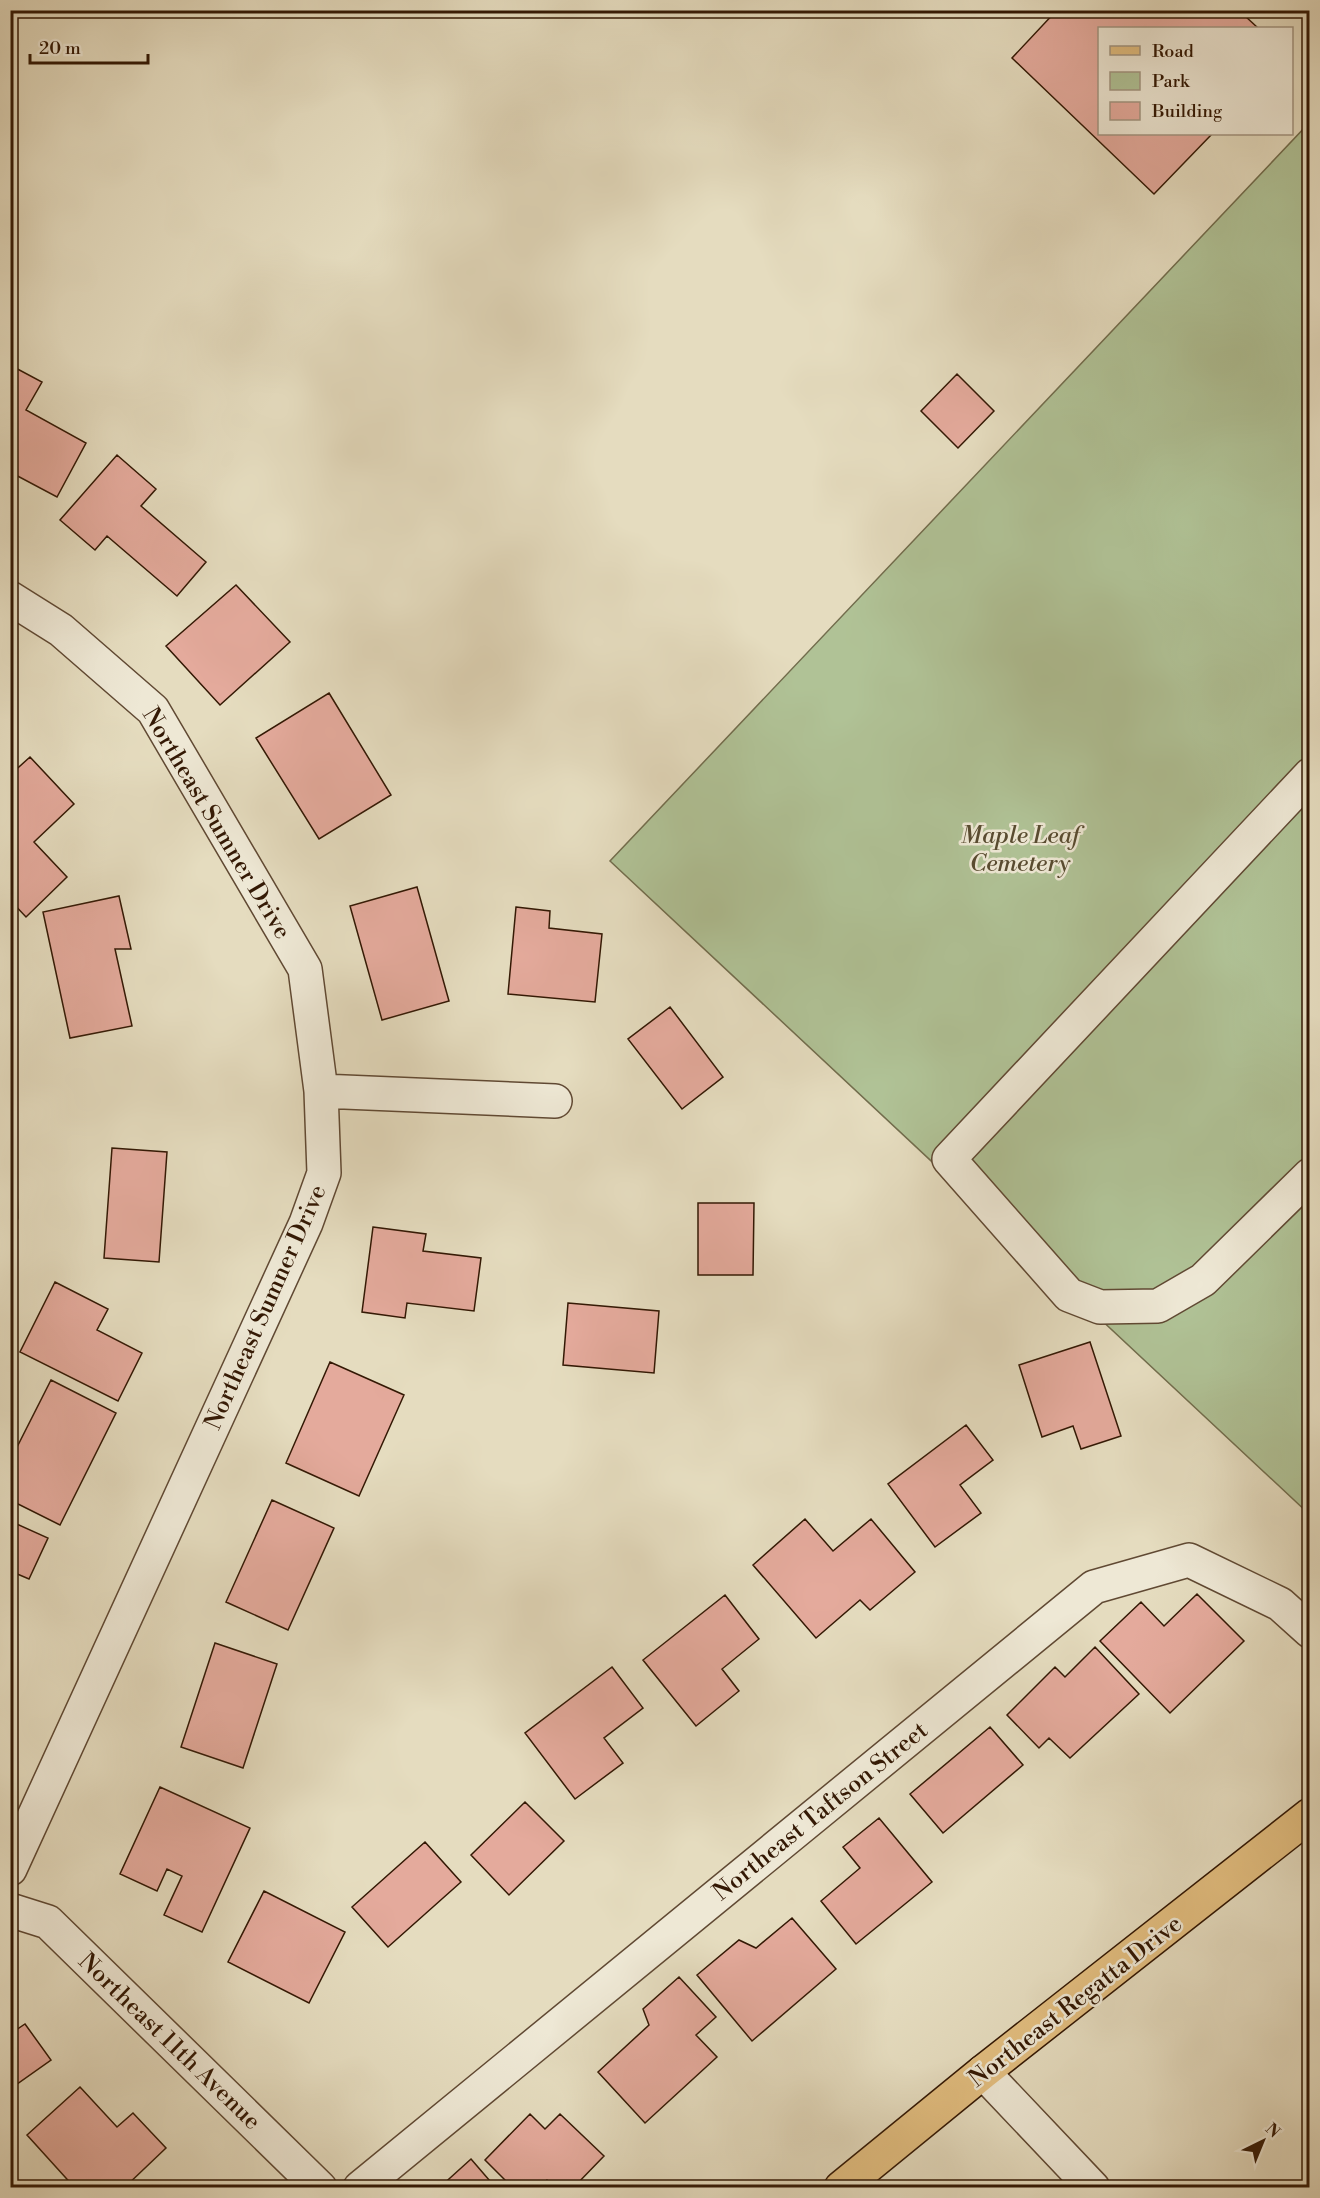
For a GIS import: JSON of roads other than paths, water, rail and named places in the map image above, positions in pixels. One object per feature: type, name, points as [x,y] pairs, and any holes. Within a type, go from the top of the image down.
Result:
[{"type":"main road","name":"Northeast Regatta Drive","points":[[841,2187],[983,2072],[1310,1815]]},
{"type":"street","name":"Northeast Sumner Drive","points":[[10,598],[61,630],[153,710],[305,969],[321,1091],[324,1173],[306,1223],[10,1869]]},
{"type":"street","points":[[1310,776],[949,1159],[1069,1294],[1100,1307],[1158,1306],[1203,1280],[1310,1175]]},
{"type":"street","points":[[321,1091],[555,1101]]},
{"type":"street","name":"Northeast Taftson Street","points":[[360,2187],[1094,1587],[1189,1560],[1280,1604],[1310,1631]]},
{"type":"street","name":"Northeast 11th Avenue","points":[[10,1910],[48,1922],[320,2187]]},
{"type":"street","points":[[983,2072],[1094,2187]]},
{"type":"park label","name":"Maple Leaf Cemetery","points":[[1020,849]]}]
